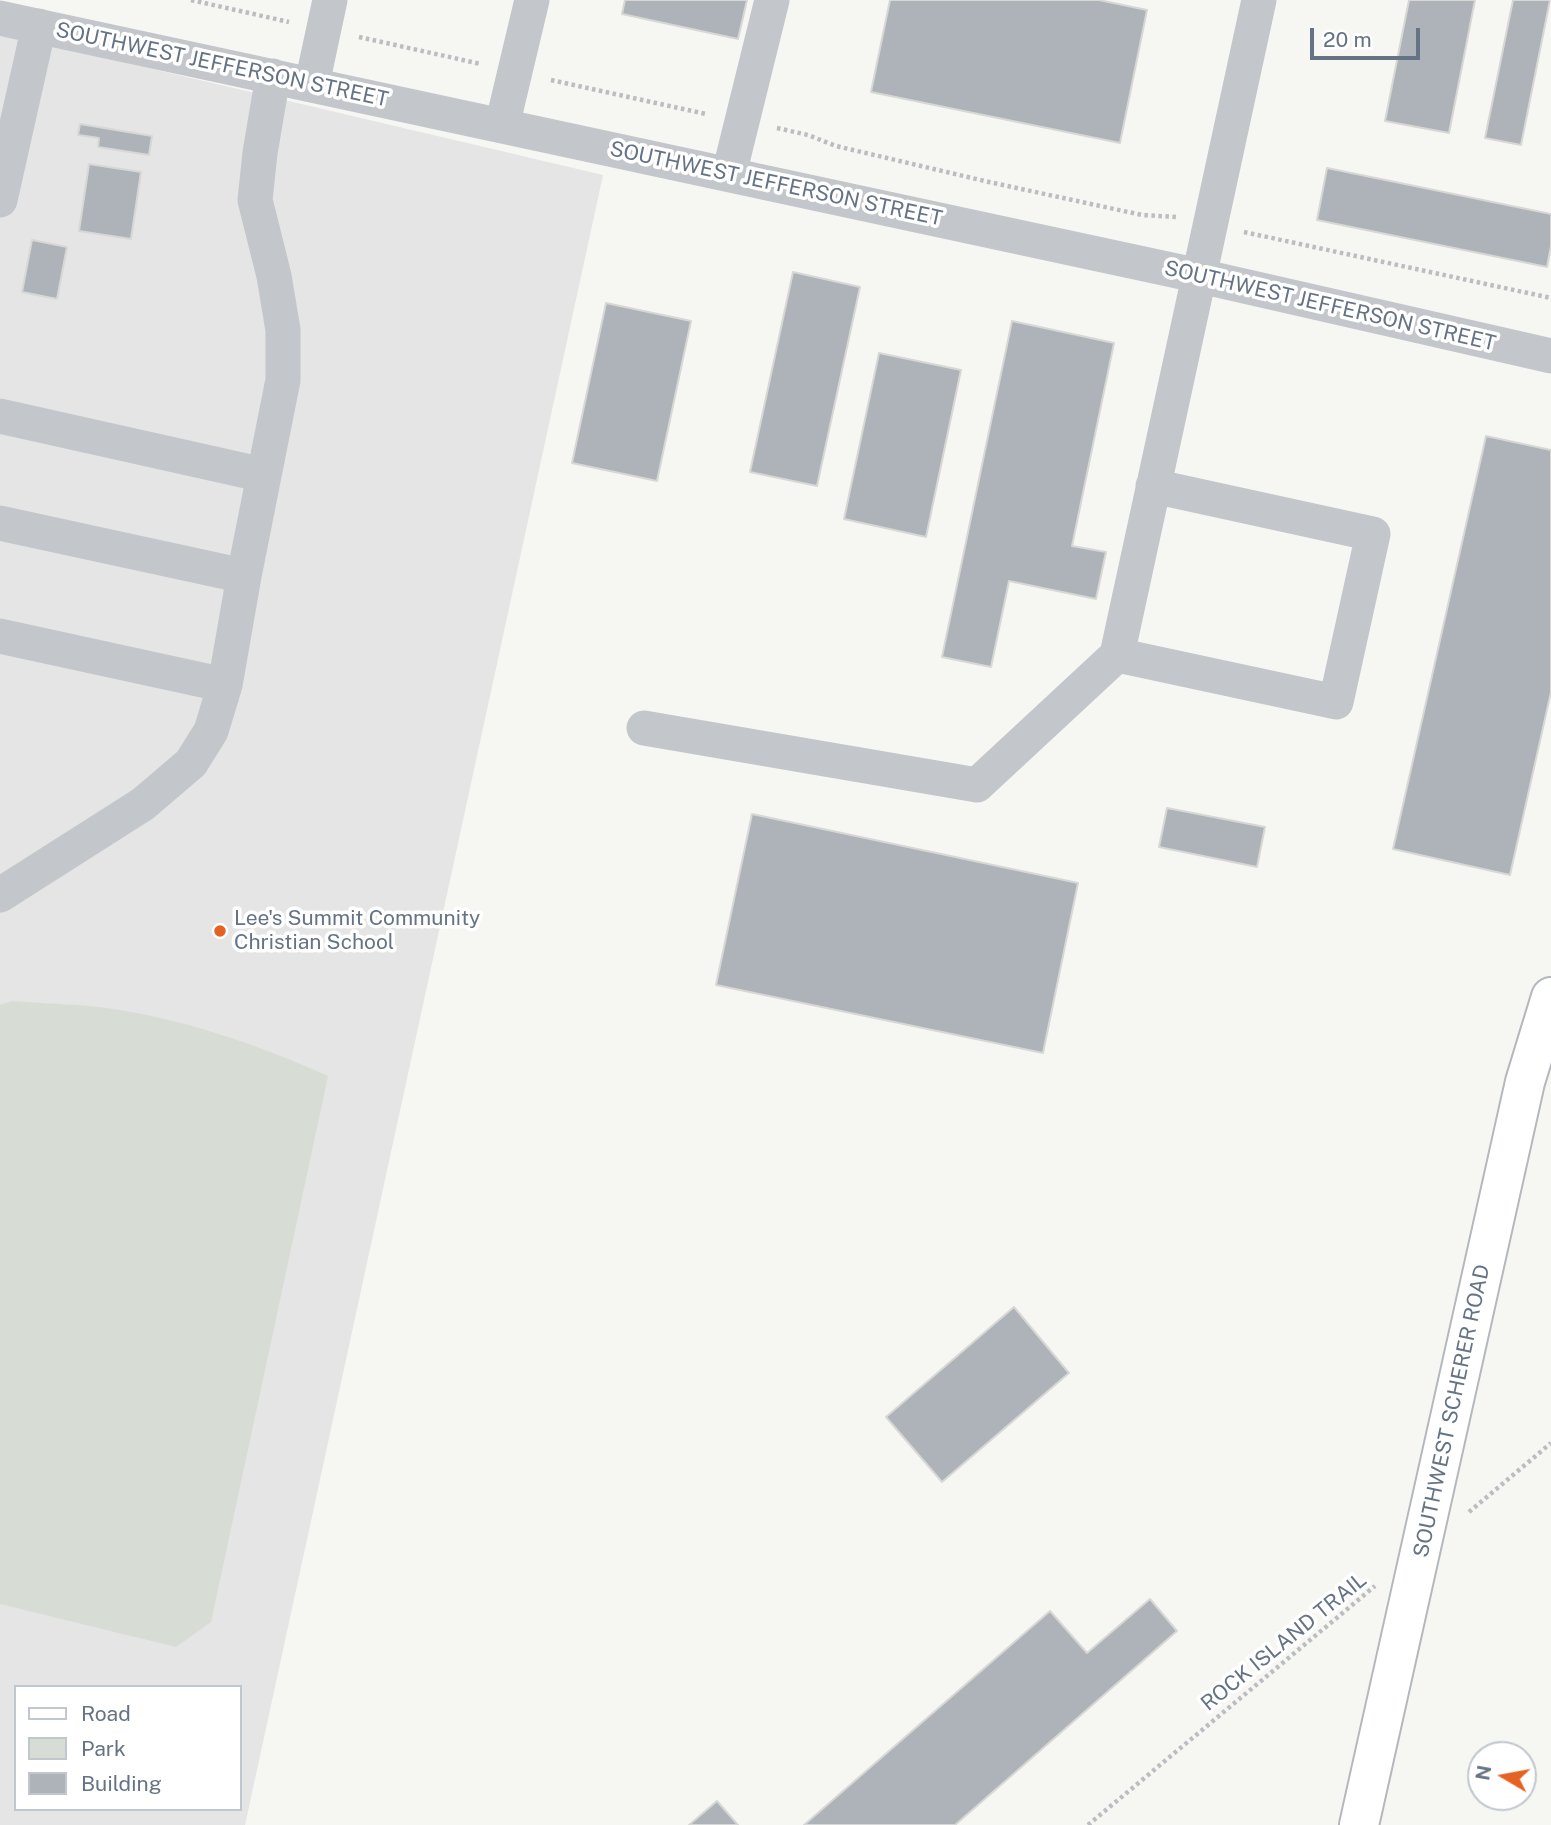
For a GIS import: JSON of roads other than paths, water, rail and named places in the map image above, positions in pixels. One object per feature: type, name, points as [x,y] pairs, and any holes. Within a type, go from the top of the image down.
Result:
[{"type":"main road","name":"SOUTHWEST SCHERER ROAD","points":[[1359,1825],[1525,1082],[1551,998]]},
{"type":"street","points":[[502,126],[532,0]]},
{"type":"street","points":[[729,174],[772,0]]},
{"type":"street","points":[[644,729],[977,785],[1117,655],[1259,0]]},
{"type":"street","points":[[312,84],[327,15]]},
{"type":"street","name":"SOUTHWEST JEFFERSON STREET","points":[[0,18],[1200,276],[1551,356]]},
{"type":"street","points":[[0,200],[6,147],[39,26]]},
{"type":"street","points":[[0,895],[143,804],[191,763],[211,731],[225,685],[283,380],[283,330],[274,276],[256,200],[260,153],[273,76]]},
{"type":"street","points":[[0,416],[264,475]]},
{"type":"street","points":[[1117,655],[1336,702],[1373,534],[1153,486]]},
{"type":"street","points":[[0,523],[244,576]]},
{"type":"street","points":[[0,636],[225,685]]},
{"type":"place","name":"Lee's Summit Community Christian School","points":[[220,931]]}]
